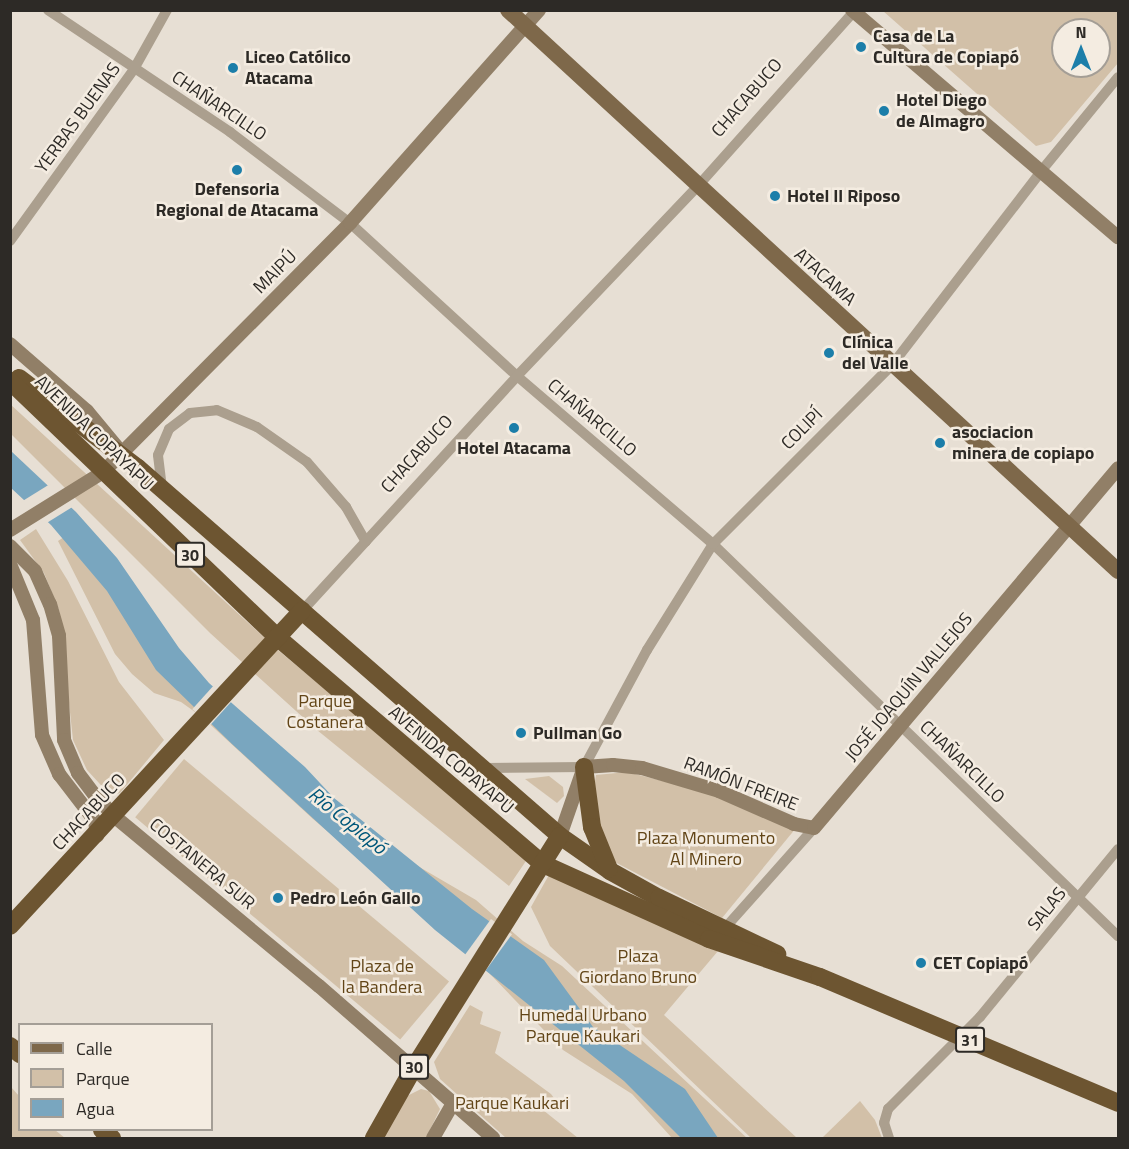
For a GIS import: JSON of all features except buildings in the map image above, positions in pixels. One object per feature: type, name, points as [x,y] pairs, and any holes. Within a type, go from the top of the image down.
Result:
[{"type":"highway","name":"AVENIDA COPAYAPU","points":[[10,372],[121,454],[162,488],[477,766],[560,836],[610,871],[820,977]]},
{"type":"highway","name":"AVENIDA COPAYAPU","points":[[10,381],[277,637],[543,864],[709,939],[820,977],[1119,1103]]},
{"type":"highway","name":"CHACABUCO","points":[[10,926],[97,836],[302,611]]},
{"type":"highway","points":[[584,767],[592,827],[610,871]]},
{"type":"highway","name":"30","points":[[374,1138],[413,1068],[560,836]]},
{"type":"main road","name":"ATACAMA","points":[[508,10],[697,187],[1119,571]]},
{"type":"main road","name":"MAIPÚ","points":[[13,528],[103,472],[350,223],[539,10]]},
{"type":"main road","points":[[854,11],[1119,237]]},
{"type":"main road","points":[[10,344],[87,411],[121,454]]},
{"type":"main road","name":"JOSÉ JOAQUÍN VALLEJOS","points":[[814,828],[1119,468]]},
{"type":"main road","name":"COSTANERA SUR","points":[[10,546],[35,571],[56,621],[62,675],[62,724],[69,756],[78,773],[114,816],[493,1138]]},
{"type":"main road","points":[[10,564],[25,594],[36,636],[42,735],[59,774],[95,821],[97,836]]},
{"type":"main road","name":"RAMÓN FREIRE","points":[[584,767],[642,768],[719,791],[794,824],[814,828]]},
{"type":"main road","name":"COLIPÍ","points":[[560,836],[584,767]]},
{"type":"main road","points":[[433,1138],[452,1105]]},
{"type":"street","name":"CHAÑARCILLO","points":[[48,10],[230,132],[350,223],[516,376],[714,544],[1119,936]]},
{"type":"street","name":"YERBAS BUENAS","points":[[10,241],[134,69],[167,10]]},
{"type":"street","name":"CHACABUCO","points":[[302,611],[516,376],[697,187],[854,11]]},
{"type":"street","name":"COLIPÍ","points":[[584,767],[647,650],[714,544],[892,364],[1042,170],[1119,77]]},
{"type":"street","points":[[162,488],[158,455],[169,429],[190,413],[217,410],[257,427],[307,462],[346,507],[366,542]]},
{"type":"street","name":"RAMÓN FREIRE","points":[[477,766],[584,767]]},
{"type":"street","name":"JOSÉ JOAQUÍN VALLEJOS","points":[[725,928],[814,828]]},
{"type":"street","name":"SALAS","points":[[888,1138],[884,1123],[892,1104],[961,1036],[1119,849]]},
{"type":"street","name":"CHAÑARCILLO","points":[[1078,897],[1119,930]]},
{"type":"green space","points":[[883,11],[1118,11],[1118,63],[1111,71],[1111,18],[1051,18],[1051,78],[1105,78],[1051,142],[1036,146]]},
{"type":"green space","name":"Parque Costanera","points":[[10,404],[279,651],[528,858],[509,886],[317,730],[210,633],[11,434]]},
{"type":"green space","name":"Humedal Urbano Parque Kaukari","points":[[85,523],[172,660],[311,782],[416,865],[476,900],[523,941],[562,966],[747,1138],[672,1138],[632,1094],[563,1050],[467,950],[313,819],[202,717],[181,702],[154,693],[132,674],[115,654],[58,541]]},
{"type":"green space","points":[[36,529],[68,581],[119,682],[164,740],[120,793],[111,796],[87,770],[73,740],[59,610],[44,573],[20,540]]},
{"type":"green space","name":"Plaza de la Bandera","points":[[184,759],[449,981],[400,1040],[135,817]]},
{"type":"green space","name":"Plaza Monumento Al Minero","points":[[627,772],[743,801],[796,828],[722,918],[609,859],[593,793],[596,775]]},
{"type":"green space","points":[[549,776],[563,787],[564,796],[557,803],[525,779]]},
{"type":"green space","name":"Plaza Giordano Bruno","points":[[550,873],[718,951],[664,1015],[797,1138],[751,1138],[550,946],[531,907]]},
{"type":"green space","name":"Parque Kaukari","points":[[470,1005],[483,1012],[480,1024],[501,1032],[495,1053],[551,1094],[554,1098],[543,1110],[578,1138],[506,1138],[440,1079],[434,1062]]},
{"type":"green space","points":[[11,1087],[18,1095],[18,1131],[56,1131],[65,1138],[11,1138]]},
{"type":"green space","points":[[421,1089],[429,1091],[440,1109],[426,1138],[382,1138],[407,1096]]},
{"type":"green space","points":[[860,1101],[875,1120],[882,1138],[822,1138]]},
{"type":"water","name":"Humedal Urbano Parque Kaukari","points":[[11,451],[76,512],[117,558],[179,648],[209,683],[305,767],[334,798],[472,909],[544,960],[593,1027],[685,1089],[718,1138],[681,1138],[624,1081],[435,930],[232,744],[156,670],[107,591],[51,525],[11,488]]},
{"type":"pier","points":[[50,484],[74,506],[45,524],[21,502]]},
{"type":"pier","points":[[215,684],[233,700],[210,725],[192,709]]},
{"type":"pier","points":[[491,919],[512,934],[485,971],[464,956]]},
{"type":"place","name":"Casa de La Cultura de Copiapó","points":[[861,47]]},
{"type":"place","name":"Liceo Católico Atacama","points":[[233,68]]},
{"type":"place","name":"Hotel Diego de Almagro","points":[[884,111]]},
{"type":"place","name":"Defensoria Regional de Atacama","points":[[237,170]]},
{"type":"place","name":"Hotel Il Riposo","points":[[775,196]]},
{"type":"place","name":"Clínica del Valle","points":[[829,353]]},
{"type":"place","name":"Hotel Atacama","points":[[514,428]]},
{"type":"place","name":"asociacion minera de copiapo","points":[[940,443]]},
{"type":"place","name":"Pullman Go","points":[[521,733]]},
{"type":"place","name":"Pedro León Gallo","points":[[278,898]]},
{"type":"place","name":"CET Copiapó","points":[[921,963]]},
{"type":"water label","name":"Río Copiapó","points":[[348,820]]}]
